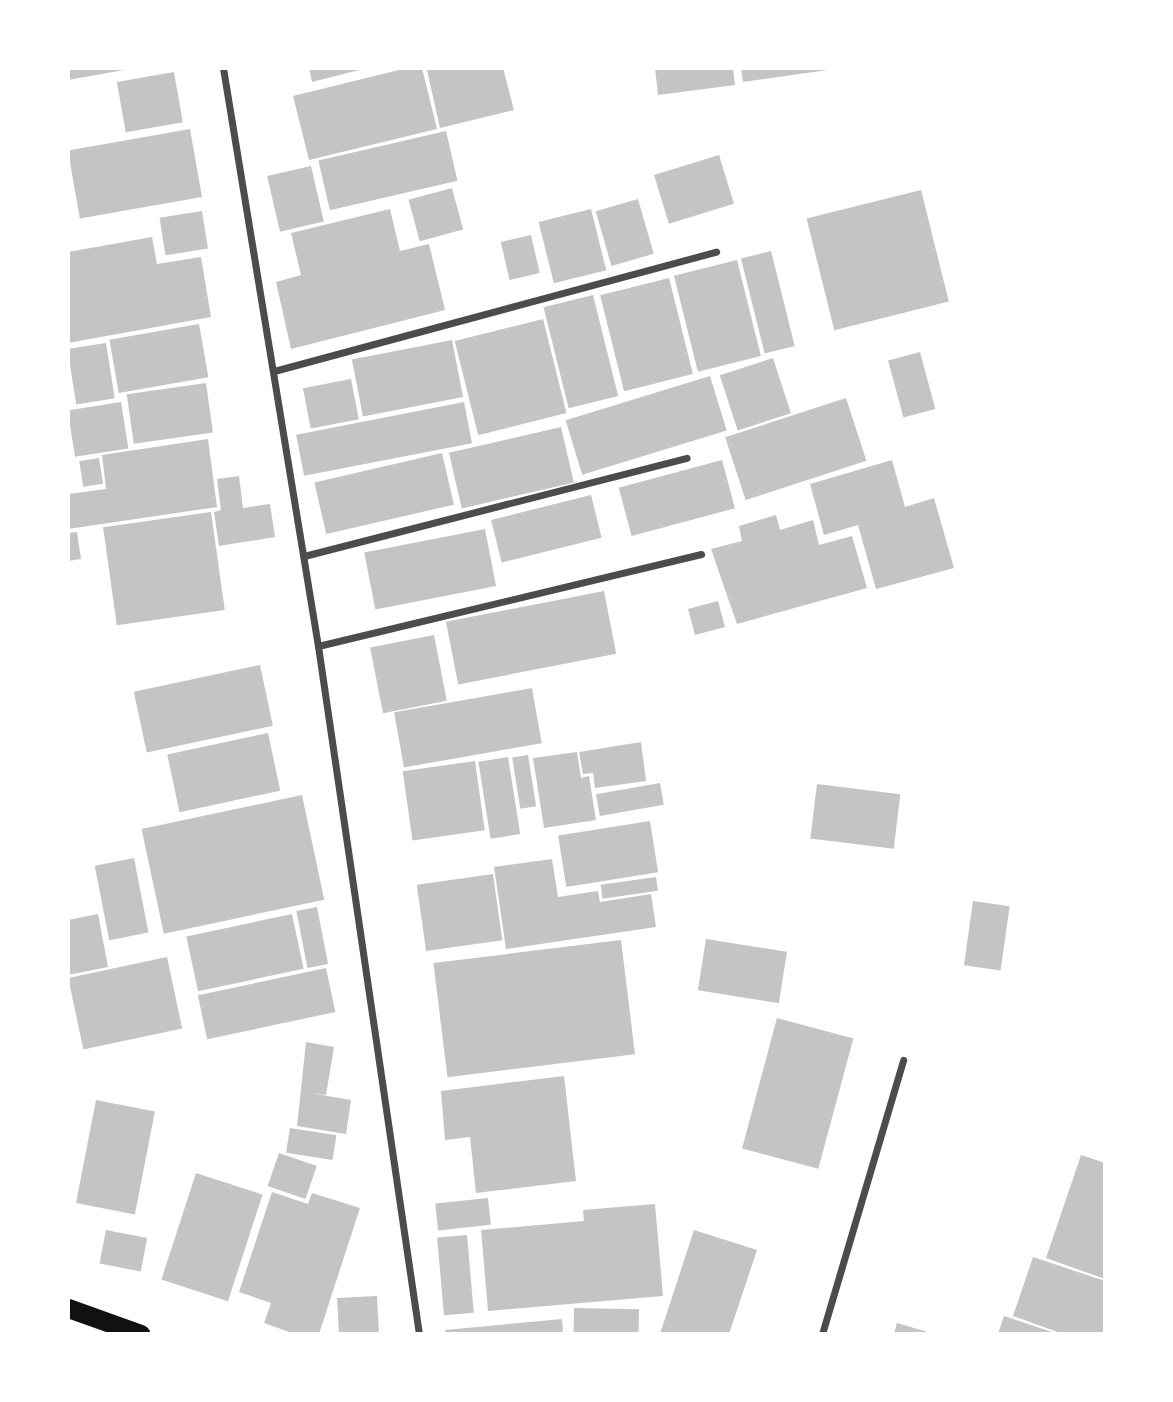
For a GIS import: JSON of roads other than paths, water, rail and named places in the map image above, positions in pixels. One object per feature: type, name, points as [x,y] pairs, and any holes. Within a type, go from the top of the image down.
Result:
[{"type":"highway","points":[[68,1308],[141,1334]]},
{"type":"street","points":[[223,68],[318,646],[419,1334]]},
{"type":"street","points":[[274,371],[716,252]]},
{"type":"street","points":[[304,556],[687,458]]},
{"type":"street","points":[[318,646],[701,554]]},
{"type":"street","points":[[822,1334],[903,1060]]}]
